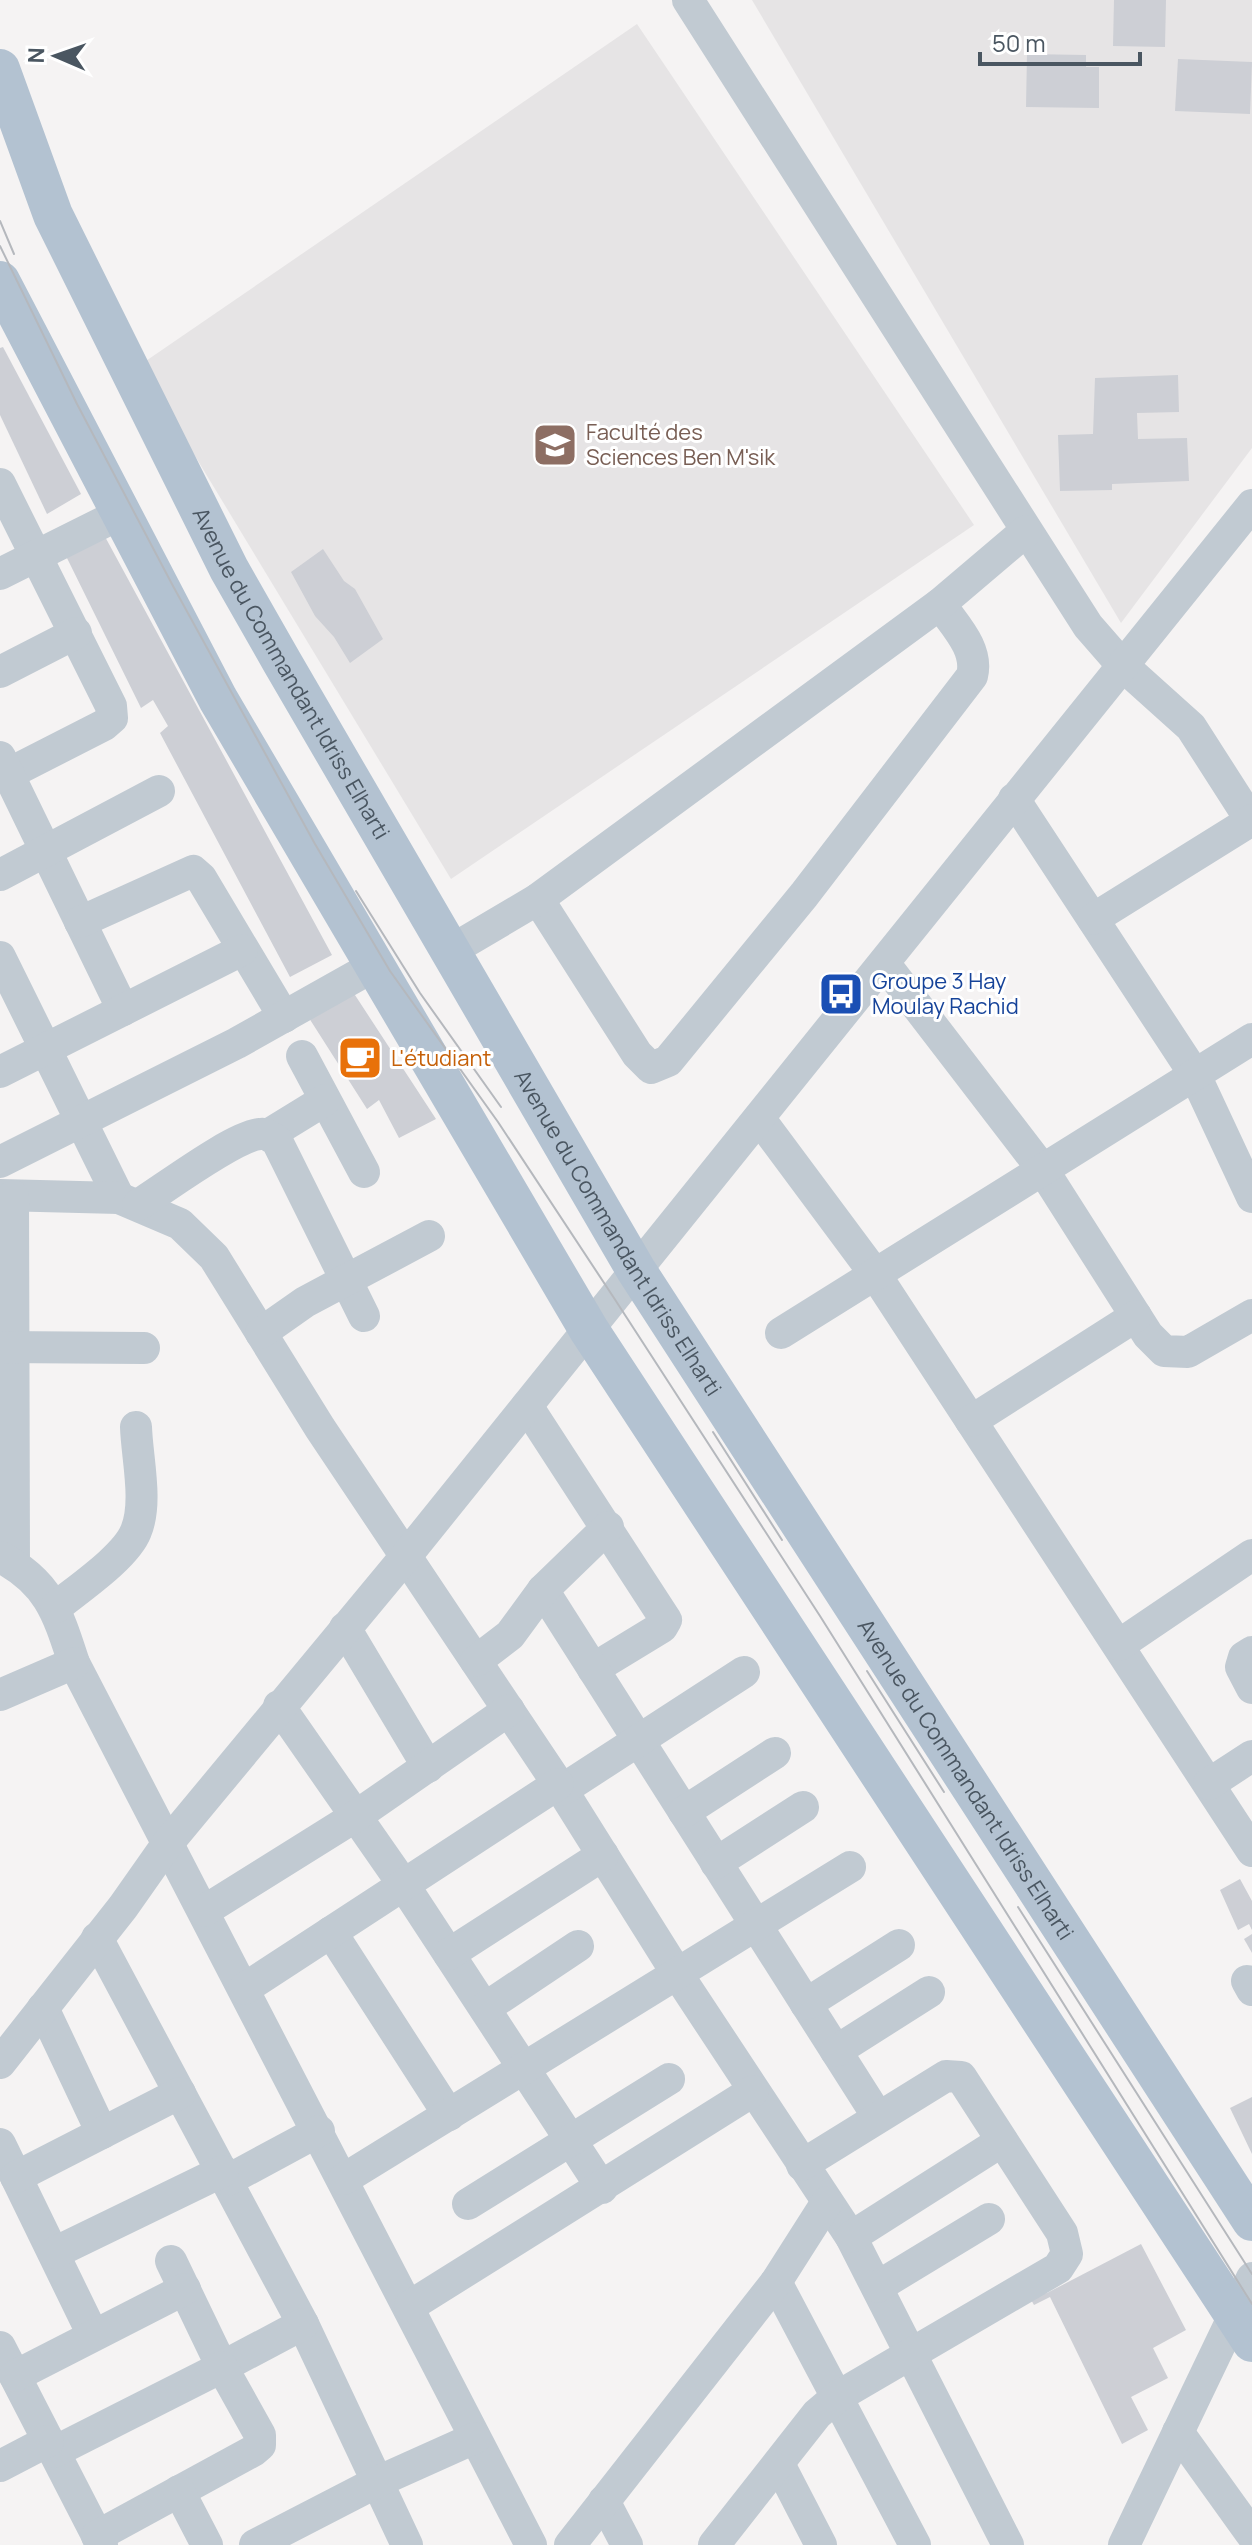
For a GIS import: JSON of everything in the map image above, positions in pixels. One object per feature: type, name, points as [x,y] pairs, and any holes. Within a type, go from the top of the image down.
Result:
[{"type":"main road","name":"Avenue du Commandant Idriss Elharti","points":[[0,69],[53,215],[229,569],[450,951],[636,1270],[1252,2221]]},
{"type":"main road","points":[[0,281],[218,699],[589,1330],[1243,2328]]},
{"type":"street","points":[[688,0],[1088,626],[1122,665],[1191,727],[1252,821],[1093,919]]},
{"type":"street","points":[[0,484],[111,706],[112,718],[4,766],[123,1010]]},
{"type":"street","points":[[0,2063],[168,1843],[406,1556],[1252,505]]},
{"type":"street","points":[[0,574],[122,513]]},
{"type":"street","points":[[450,951],[538,899],[940,604],[1026,531]]},
{"type":"street","points":[[1215,550],[1252,546]]},
{"type":"street","points":[[538,899],[637,1054],[651,1068],[668,1061],[804,895],[972,676],[975,664],[972,652],[940,604]]},
{"type":"street","points":[[0,672],[76,633]]},
{"type":"street","points":[[0,875],[159,791]]},
{"type":"street","points":[[1014,799],[1195,1075],[1252,1197]]},
{"type":"street","points":[[80,922],[193,871],[201,878],[284,1017]]},
{"type":"street","points":[[0,1072],[242,950]]},
{"type":"street","points":[[1,962],[82,1122],[128,1202]]},
{"type":"street","points":[[884,963],[1043,1170],[1136,1316],[1164,1351],[1188,1352],[1252,1315]]},
{"type":"street","points":[[0,1162],[284,1017],[374,966]]},
{"type":"street","points":[[781,1333],[1252,1039]]},
{"type":"street","points":[[302,1056],[364,1172]]},
{"type":"street","points":[[268,1135],[325,1100]]},
{"type":"street","points":[[759,1118],[875,1274],[1252,1851]]},
{"type":"street","points":[[128,1202],[237,1143],[258,1134],[268,1135],[277,1141],[364,1316]]},
{"type":"street","points":[[531,2545],[410,2306],[74,1663],[56,1607],[7,1560],[6,1196],[128,1202],[180,1224],[214,1257],[406,1556],[560,1787],[753,2091],[851,2237],[912,2354],[1004,2544]]},
{"type":"street","points":[[261,1333],[305,1302],[429,1236]]},
{"type":"street","points":[[971,1421],[1136,1316]]},
{"type":"street","points":[[6,1347],[144,1348]]},
{"type":"street","points":[[527,1406],[666,1620],[662,1627],[593,1669]]},
{"type":"street","points":[[56,1607],[124,1549],[136,1533],[140,1514],[136,1427]]},
{"type":"street","points":[[476,1661],[510,1635],[543,1590],[608,1527]]},
{"type":"street","points":[[1119,1645],[1252,1555]]},
{"type":"street","points":[[543,1590],[878,2117]]},
{"type":"street","points":[[345,1628],[428,1767]]},
{"type":"street","points":[[1252,1652],[1244,1657],[1241,1667],[1252,1688]]},
{"type":"street","points":[[0,1695],[74,1663]]},
{"type":"street","points":[[244,1989],[403,1884],[744,1672]]},
{"type":"street","points":[[279,1706],[403,1884],[602,2188]]},
{"type":"street","points":[[204,1911],[356,1816],[509,1710]]},
{"type":"street","points":[[684,1812],[775,1753]]},
{"type":"street","points":[[1209,1784],[1252,1756]]},
{"type":"street","points":[[716,1863],[803,1807]]},
{"type":"street","points":[[449,1954],[603,1855]]},
{"type":"street","points":[[344,2179],[850,1867]]},
{"type":"street","points":[[331,1932],[449,2115]]},
{"type":"street","points":[[97,1938],[303,2324],[407,2545]]},
{"type":"street","points":[[806,2004],[899,1945]]},
{"type":"street","points":[[485,2008],[578,1946]]},
{"type":"street","points":[[836,2051],[929,1992]]},
{"type":"street","points":[[43,2008],[102,2133]]},
{"type":"street","points":[[721,2542],[817,2414],[837,2397],[1063,2263],[1067,2244],[1062,2233],[961,2077],[956,2075],[946,2076],[802,2165]]},
{"type":"street","points":[[468,2204],[669,2079]]},
{"type":"street","points":[[410,2306],[753,2091]]},
{"type":"street","points":[[16,2177],[180,2093]]},
{"type":"street","points":[[54,2253],[319,2131]]},
{"type":"street","points":[[851,2237],[1002,2141]]},
{"type":"street","points":[[0,2144],[93,2335]]},
{"type":"street","points":[[570,2545],[776,2282],[827,2202]]},
{"type":"street","points":[[877,2287],[989,2219]]},
{"type":"street","points":[[0,2347],[99,2540],[260,2445],[260,2435],[222,2367],[171,2261]]},
{"type":"street","points":[[1124,2545],[1178,2432],[1243,2328],[1252,2278]]},
{"type":"street","points":[[776,2282],[915,2545]]},
{"type":"street","points":[[15,2376],[185,2289]]},
{"type":"street","points":[[0,2466],[51,2446],[222,2367],[303,2324]]},
{"type":"street","points":[[1178,2432],[1252,2535]]},
{"type":"street","points":[[255,2545],[377,2482],[475,2438]]},
{"type":"street","points":[[779,2464],[821,2545]]},
{"type":"street","points":[[179,2491],[207,2545]]},
{"type":"street","points":[[604,2501],[627,2545]]},
{"type":"shaded area","points":[[752,0],[1252,0],[1252,448],[1121,623]]},
{"type":"shaded area","name":"Faculté des Sciences Ben M'sik","points":[[637,24],[974,525],[451,879],[140,365]]},
{"type":"building","points":[[1114,0],[1166,0],[1165,47],[1113,46]]},
{"type":"building","points":[[1027,54],[1086,55],[1086,67],[1099,67],[1099,108],[1026,107]]},
{"type":"building","points":[[1178,59],[1252,62],[1250,114],[1175,111]]},
{"type":"building","points":[[3,347],[81,494],[47,514],[0,415],[0,348]]},
{"type":"building","points":[[1178,375],[1179,412],[1137,413],[1138,439],[1187,438],[1189,481],[1112,484],[1112,490],[1060,491],[1058,435],[1093,434],[1095,378]]},
{"type":"building","points":[[103,533],[332,955],[290,977],[160,733],[168,726],[153,700],[141,708],[65,554]]},
{"type":"building","points":[[323,549],[344,581],[355,589],[383,639],[350,663],[334,637],[315,616],[291,572]]},
{"type":"building","points":[[353,992],[436,1119],[399,1138],[379,1100],[367,1109],[309,1018]]},
{"type":"building","points":[[1240,1879],[1252,1901],[1252,1930],[1249,1924],[1238,1930],[1220,1890]]},
{"type":"building","points":[[1252,1934],[1252,1953],[1244,1939]]},
{"type":"building","points":[[1252,2097],[1252,2154],[1230,2108]]},
{"type":"building","points":[[1141,2244],[1186,2330],[1153,2348],[1168,2378],[1131,2397],[1148,2430],[1122,2444],[1050,2297],[1034,2305],[1029,2296],[1047,2293]]},
{"type":"tram line","points":[[0,221],[14,254]]},
{"type":"tram line","points":[[0,246],[77,404],[173,586],[315,844],[390,971],[498,1122],[820,1616],[1252,2304]]},
{"type":"tram line","points":[[356,891],[420,993],[501,1107]]},
{"type":"tram line","points":[[713,1432],[782,1540]]},
{"type":"tram line","points":[[867,1671],[944,1792]]},
{"type":"tram line","points":[[1018,1907],[1252,2274]]},
{"type":"place","name":"Faculté des Sciences Ben M'sik","points":[[555,445]]},
{"type":"place","name":"Groupe 3 Hay Moulay Rachid","points":[[841,994]]},
{"type":"place","name":"L'étudiant","points":[[360,1058]]}]
